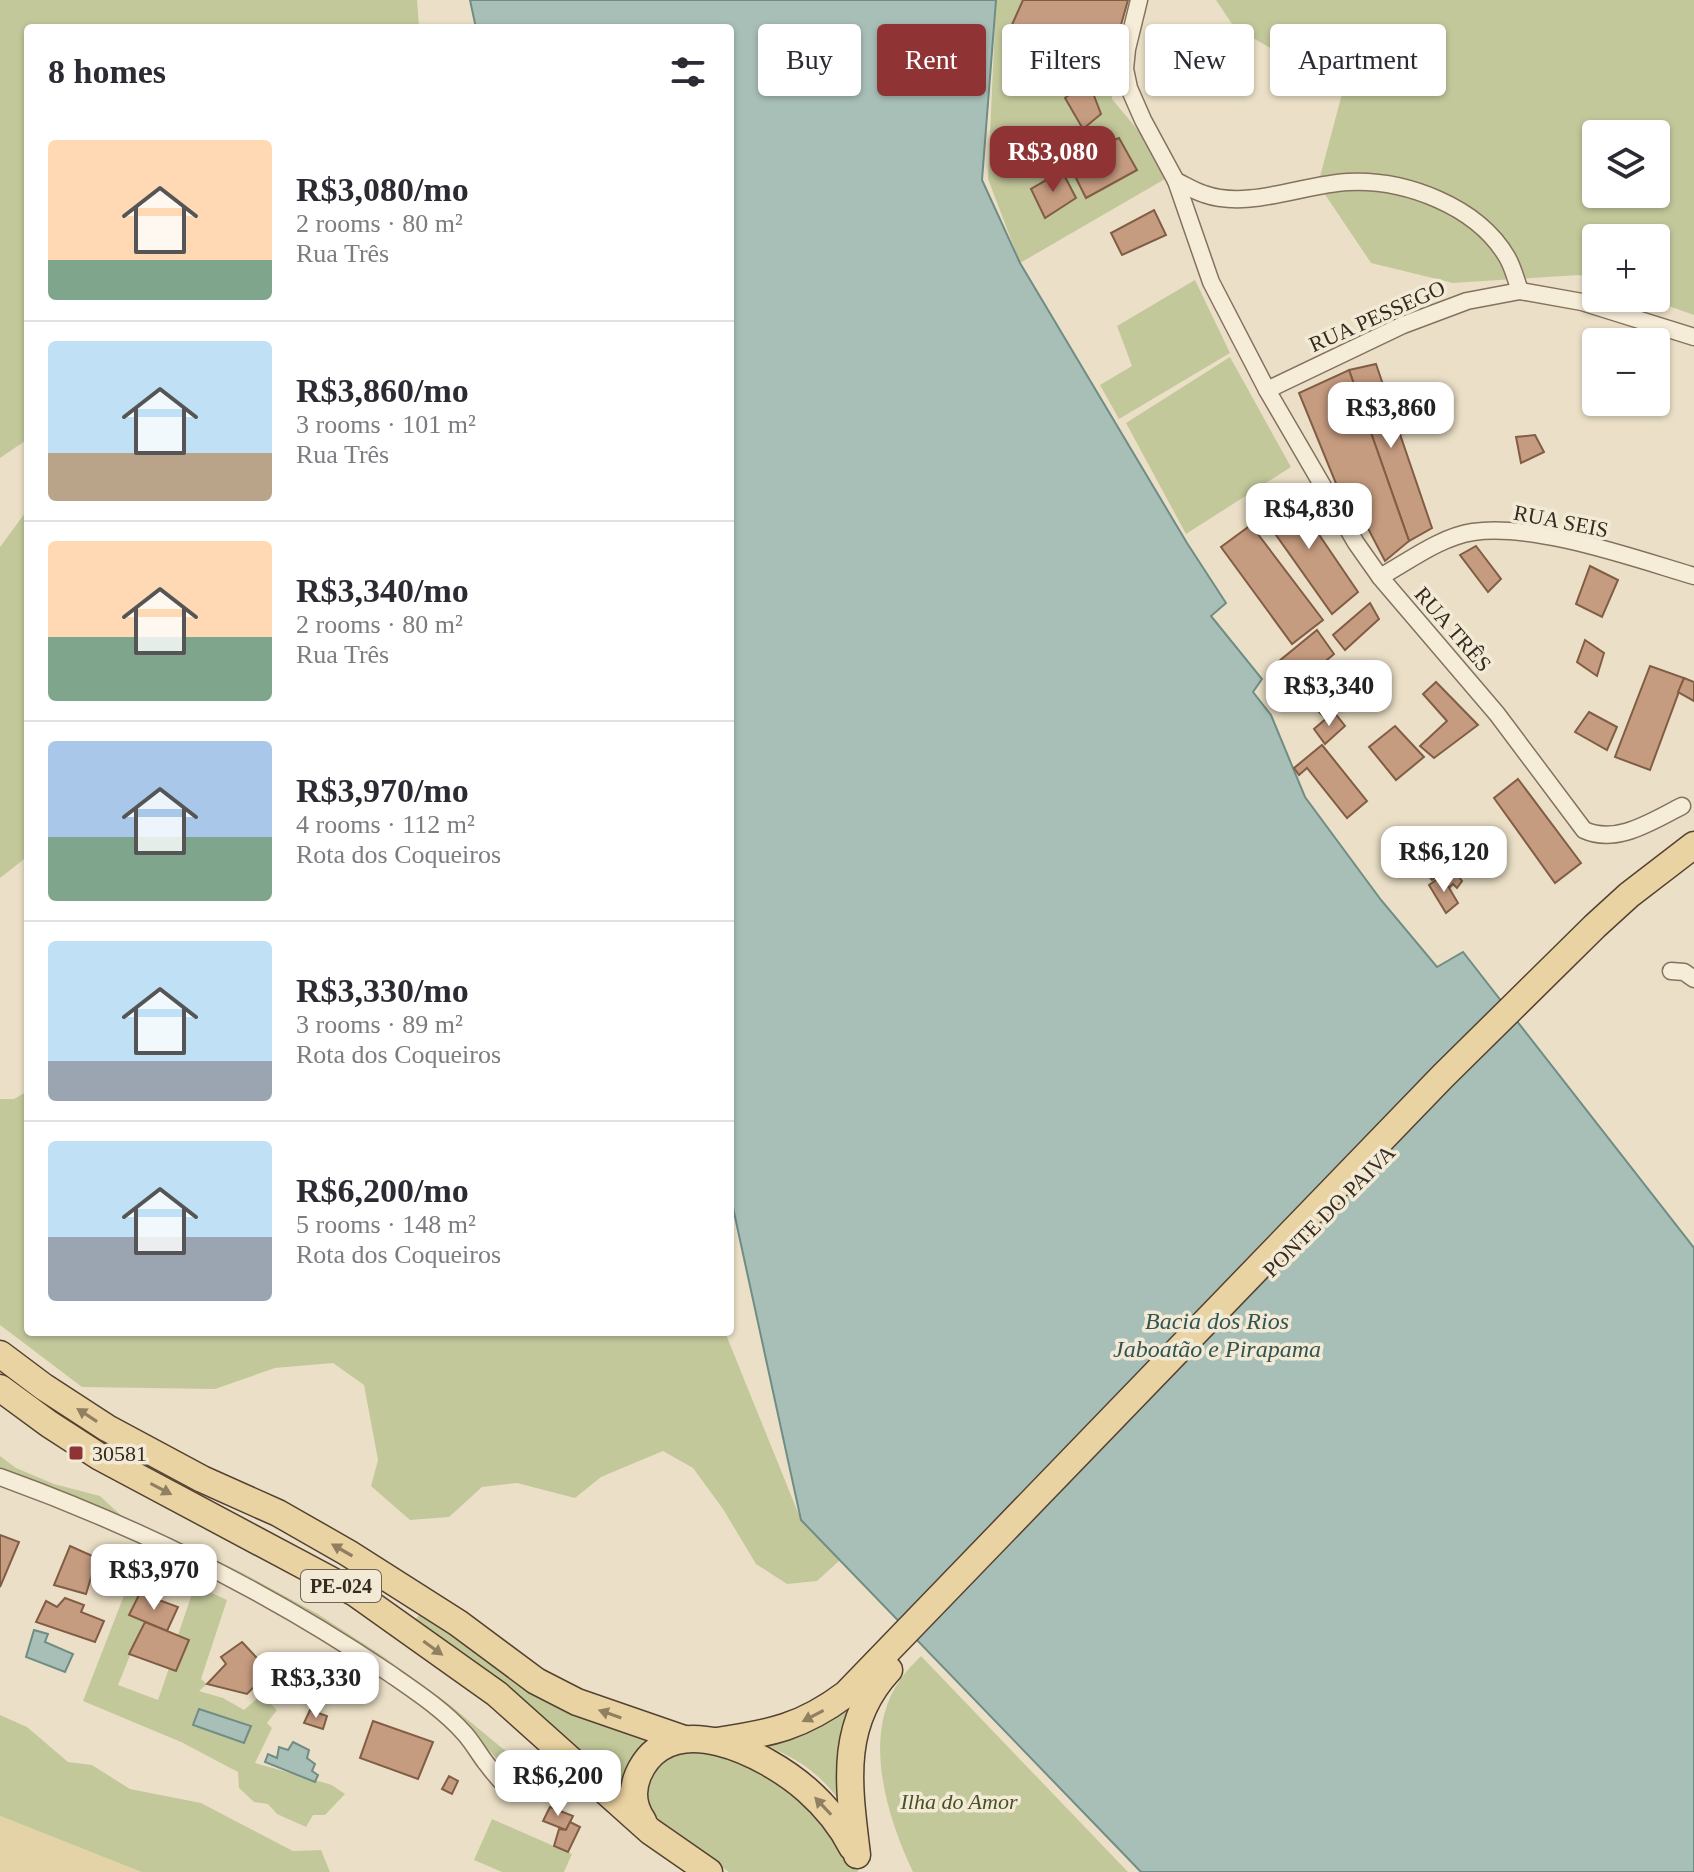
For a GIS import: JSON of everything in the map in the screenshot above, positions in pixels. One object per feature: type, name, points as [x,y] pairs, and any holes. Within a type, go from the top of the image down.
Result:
[{"type":"main road","points":[[1542,986],[1629,895],[1694,845]]},
{"type":"main road","points":[[1542,986],[1653,896],[1694,868]]},
{"type":"main road","name":"PONTE DO PAIVA","points":[[878,1672],[1171,1355],[1542,986]]},
{"type":"main road","name":"PE-024","points":[[0,1354],[107,1428],[202,1479],[278,1513],[348,1553],[458,1623],[536,1681],[577,1702],[684,1739],[717,1741],[793,1726],[878,1672]]},
{"type":"main road","name":"PE-024","points":[[0,1388],[100,1457],[355,1593],[497,1694],[650,1831],[709,1872]]},
{"type":"main road","name":"PE-024","points":[[860,1864],[848,1760],[855,1728],[878,1672]]},
{"type":"main road","points":[[650,1831],[637,1813],[634,1785],[651,1755],[666,1744],[684,1739]]},
{"type":"main road","name":"PE-024","points":[[717,1741],[766,1762],[805,1788],[843,1828],[860,1864]]},
{"type":"street","name":"RUA TRÊS","points":[[1139,0],[1127,49],[1125,69],[1129,88],[1176,181],[1211,282],[1267,390],[1356,543],[1380,577],[1497,714],[1584,830],[1599,837],[1610,836],[1651,822],[1682,806]]},
{"type":"street","points":[[1176,181],[1206,195],[1243,199],[1348,182],[1391,185],[1449,204],[1486,231],[1507,257],[1520,291]]},
{"type":"street","name":"RUA PESSEGO","points":[[1267,390],[1416,320],[1467,301],[1520,291],[1582,302],[1694,337]]},
{"type":"street","name":"RUA SEIS","points":[[1380,577],[1450,540],[1472,532],[1514,531],[1596,548],[1694,576]]},
{"type":"street","points":[[1671,971],[1684,972],[1694,979]]},
{"type":"street","points":[[0,1477],[100,1515],[233,1580],[307,1621],[438,1709],[465,1734],[501,1782],[515,1791],[528,1792],[541,1788],[570,1758]]},
{"type":"green space","points":[[0,0],[417,0],[419,24],[24,24],[24,442],[0,458]]},
{"type":"green space","points":[[996,0],[1127,0],[1120,24],[1002,24],[1002,96],[1112,96],[1147,141],[1165,179],[1020,263],[988,179]]},
{"type":"green space","points":[[1216,0],[1694,0],[1694,315],[1670,306],[1670,224],[1582,224],[1582,276],[1453,283],[1371,263],[1318,184],[1341,96],[1446,96],[1446,24],[1270,24],[1270,48],[1254,39],[1254,24],[1232,24]]},
{"type":"green space","points":[[1195,280],[1230,353],[1119,419],[1100,385],[1132,366],[1117,326]]},
{"type":"green space","points":[[1230,357],[1291,467],[1186,534],[1126,423]]},
{"type":"green space","points":[[24,514],[24,859],[0,878],[0,547]]},
{"type":"green space","points":[[24,1093],[24,1336],[727,1336],[801,1520],[840,1560],[817,1581],[787,1584],[756,1564],[723,1509],[693,1468],[663,1451],[601,1477],[575,1498],[517,1483],[482,1487],[449,1517],[410,1520],[371,1486],[378,1460],[364,1385],[333,1363],[275,1368],[215,1389],[82,1387],[0,1325],[0,1099],[14,1099]]},
{"type":"green space","points":[[0,1456],[16,1468],[54,1484],[100,1496],[127,1521],[239,1571],[318,1614],[450,1705],[508,1753],[500,1762],[479,1740],[292,1607],[0,1471]]},
{"type":"green space","points":[[139,1557],[162,1567],[150,1597],[140,1594],[130,1615],[144,1621],[118,1685],[158,1700],[169,1668],[188,1640],[178,1635],[195,1585],[227,1600],[201,1679],[207,1684],[199,1691],[223,1698],[244,1710],[261,1695],[277,1710],[267,1723],[272,1728],[255,1763],[332,1785],[345,1794],[325,1815],[313,1815],[306,1827],[277,1814],[268,1804],[254,1802],[239,1788],[238,1772],[181,1742],[83,1701]]},
{"type":"green space","points":[[423,1610],[545,1701],[650,1743],[620,1793],[411,1625]]},
{"type":"green space","name":"Ilha do Amor","points":[[921,1656],[1128,1872],[913,1872],[887,1802],[880,1750],[888,1702],[902,1677]]},
{"type":"green space","points":[[869,1664],[850,1814],[812,1772],[763,1744]]},
{"type":"green space","points":[[0,1715],[27,1727],[68,1762],[92,1765],[130,1789],[201,1803],[293,1851],[321,1850],[330,1872],[141,1872],[0,1816]]},
{"type":"green space","points":[[690,1748],[755,1761],[852,1846],[858,1872],[729,1872],[663,1826],[651,1813],[647,1791],[650,1772],[671,1753]]},
{"type":"green space","points":[[492,1819],[572,1854],[564,1872],[502,1872],[474,1860]]},
{"type":"sand","points":[[0,1816],[5,1818],[141,1872],[0,1872]]},
{"type":"water","name":"Bacia dos Rios Jaboatão e Pirapama","points":[[470,0],[996,0],[982,180],[1020,263],[1226,603],[1211,616],[1262,679],[1253,692],[1271,715],[1305,797],[1381,900],[1437,967],[1463,952],[1694,1248],[1694,1872],[1141,1872],[801,1520],[734,1212],[734,24],[475,24]]},
{"type":"water","points":[[34,1630],[48,1634],[45,1642],[73,1654],[65,1672],[26,1657]]},
{"type":"water","points":[[199,1709],[251,1726],[244,1743],[193,1725]]},
{"type":"water","points":[[293,1742],[309,1750],[307,1758],[315,1764],[312,1771],[318,1775],[315,1782],[265,1762],[268,1754],[277,1758],[279,1747],[288,1750]]},
{"type":"building","points":[[1023,0],[1128,0],[1121,24],[1012,24]]},
{"type":"building","points":[[1094,96],[1101,114],[1083,129],[1065,98]]},
{"type":"building","points":[[1119,138],[1137,170],[1086,198],[1075,176],[1106,156],[1100,145]]},
{"type":"building","points":[[1062,171],[1076,198],[1045,218],[1031,189]]},
{"type":"building","points":[[1154,210],[1166,235],[1122,255],[1111,233]]},
{"type":"building","points":[[1376,364],[1432,528],[1409,541],[1349,370]]},
{"type":"building","points":[[1349,370],[1409,541],[1385,561],[1361,515],[1337,486],[1299,393]]},
{"type":"building","points":[[1535,435],[1544,452],[1521,463],[1516,437]]},
{"type":"building","points":[[1288,489],[1358,592],[1332,614],[1259,511]]},
{"type":"building","points":[[1251,525],[1323,620],[1292,644],[1221,547]]},
{"type":"building","points":[[1476,546],[1501,579],[1488,592],[1460,555]]},
{"type":"building","points":[[1590,566],[1618,580],[1602,617],[1576,604]]},
{"type":"building","points":[[1370,603],[1379,619],[1345,650],[1333,635]]},
{"type":"building","points":[[1317,630],[1334,654],[1297,685],[1278,662]]},
{"type":"building","points":[[1585,640],[1604,653],[1597,676],[1577,662]]},
{"type":"building","points":[[1650,666],[1684,678],[1650,770],[1615,757]]},
{"type":"building","points":[[1684,678],[1694,682],[1694,701],[1678,692]]},
{"type":"building","points":[[1436,682],[1478,725],[1434,758],[1420,746],[1447,721],[1423,694]]},
{"type":"building","points":[[1319,695],[1334,712],[1326,719],[1310,702]]},
{"type":"building","points":[[1334,712],[1345,726],[1325,744],[1314,729]]},
{"type":"building","points":[[1589,712],[1617,727],[1607,750],[1575,732]]},
{"type":"building","points":[[1395,726],[1424,757],[1396,780],[1369,747]]},
{"type":"building","points":[[1322,745],[1367,801],[1347,818],[1307,768],[1299,775],[1294,768]]},
{"type":"building","points":[[1518,779],[1581,863],[1555,883],[1494,798]]},
{"type":"building","points":[[1446,855],[1452,865],[1432,880],[1422,868]]},
{"type":"building","points":[[1453,869],[1462,881],[1457,888],[1453,884],[1448,889],[1442,876]]},
{"type":"building","points":[[1442,876],[1458,903],[1446,913],[1429,885]]},
{"type":"building","points":[[0,1535],[19,1542],[0,1587]]},
{"type":"building","points":[[70,1546],[97,1558],[86,1594],[54,1585]]},
{"type":"building","points":[[140,1593],[178,1607],[167,1631],[129,1615]]},
{"type":"building","points":[[65,1598],[84,1605],[81,1612],[104,1621],[95,1642],[36,1622],[46,1601],[57,1607]]},
{"type":"building","points":[[145,1622],[189,1640],[176,1671],[129,1654]]},
{"type":"building","points":[[242,1642],[269,1671],[247,1694],[207,1684],[226,1664],[221,1657]]},
{"type":"building","points":[[300,1662],[324,1672],[318,1686],[293,1675]]},
{"type":"building","points":[[310,1710],[327,1716],[323,1729],[304,1723]]},
{"type":"building","points":[[373,1721],[433,1742],[418,1779],[360,1758]]},
{"type":"building","points":[[449,1776],[458,1781],[452,1794],[442,1789]]},
{"type":"building","points":[[550,1807],[573,1816],[566,1830],[543,1821]]},
{"type":"building","points":[[570,1822],[580,1827],[568,1852],[554,1846],[559,1829],[566,1830]]},
{"type":"place","name":"30581","points":[[76,1453]]}]
